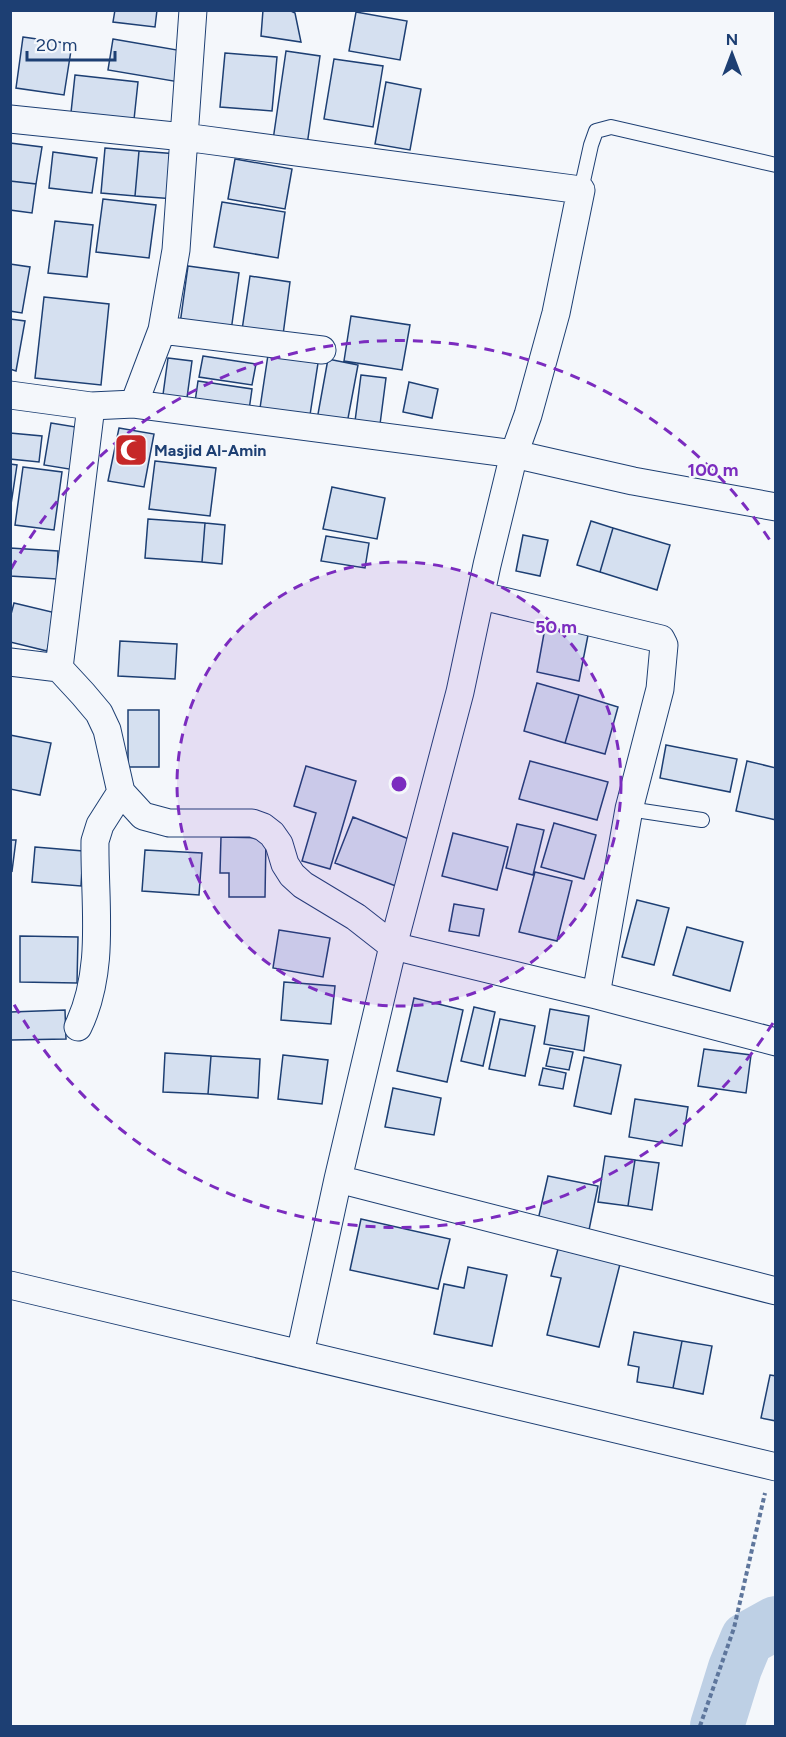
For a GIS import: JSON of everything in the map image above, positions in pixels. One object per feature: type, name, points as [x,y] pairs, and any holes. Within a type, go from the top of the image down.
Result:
[{"type":"street","points":[[134,404],[162,330],[176,250],[193,10]]},
{"type":"street","points":[[10,119],[184,137],[581,190],[556,313],[528,415],[514,454],[460,692],[393,946],[338,1179],[300,1354]]},
{"type":"street","points":[[162,330],[322,350]]},
{"type":"street","points":[[10,395],[91,406],[134,404],[514,454],[633,481],[776,507]]},
{"type":"street","points":[[59,668],[91,406]]},
{"type":"street","points":[[482,596],[661,639],[664,645],[660,689],[629,809],[596,995]]},
{"type":"street","points":[[10,662],[59,668],[99,713],[108,730],[121,792],[143,816],[169,824],[252,823],[263,827],[279,844],[285,864],[292,875],[303,885],[356,917],[393,946],[596,995],[776,1042]]},
{"type":"street","points":[[78,1027],[86,1011],[97,962],[95,841],[100,825],[121,792]]},
{"type":"street","points":[[338,1179],[776,1291]]},
{"type":"street","points":[[10,1285],[773,1466]]},
{"type":"lane","points":[[581,190],[596,131],[611,127],[776,165]]},
{"type":"lane","points":[[629,809],[702,820]]},
{"type":"path","points":[[700,1726],[734,1628],[773,1466]]},
{"type":"building","points":[[115,10],[157,10],[155,27],[113,22]]},
{"type":"building","points":[[263,10],[289,10],[295,13],[301,42],[261,36]]},
{"type":"building","points":[[356,12],[407,21],[400,60],[349,51]]},
{"type":"building","points":[[23,37],[72,44],[64,95],[16,88]]},
{"type":"building","points":[[113,39],[183,51],[179,82],[108,70]]},
{"type":"building","points":[[286,51],[320,56],[307,145],[273,140]]},
{"type":"building","points":[[225,53],[277,57],[272,111],[220,107]]},
{"type":"building","points":[[334,59],[383,66],[373,127],[324,119]]},
{"type":"building","points":[[75,75],[138,82],[133,129],[70,122]]},
{"type":"building","points":[[386,82],[421,89],[410,150],[375,144]]},
{"type":"building","points":[[10,143],[42,147],[36,184],[10,181]]},
{"type":"building","points":[[105,148],[139,151],[135,196],[101,193]]},
{"type":"building","points":[[139,151],[178,154],[175,199],[135,196]]},
{"type":"building","points":[[53,152],[97,158],[92,193],[49,188]]},
{"type":"building","points":[[235,159],[292,169],[285,209],[228,199]]},
{"type":"building","points":[[10,181],[36,184],[32,213],[10,210]]},
{"type":"building","points":[[103,199],[156,205],[149,258],[96,252]]},
{"type":"building","points":[[222,202],[285,212],[278,258],[214,247]]},
{"type":"building","points":[[55,221],[93,225],[87,277],[48,273]]},
{"type":"building","points":[[10,264],[30,267],[22,313],[10,311]]},
{"type":"building","points":[[188,266],[239,273],[231,331],[180,324]]},
{"type":"building","points":[[250,276],[290,282],[283,335],[242,330]]},
{"type":"building","points":[[44,297],[109,304],[101,385],[35,378]]},
{"type":"building","points":[[351,316],[410,325],[402,370],[344,361]]},
{"type":"building","points":[[10,319],[25,321],[16,371],[10,369]]},
{"type":"building","points":[[268,355],[318,363],[310,415],[260,408]]},
{"type":"building","points":[[203,356],[256,364],[252,385],[199,377]]},
{"type":"building","points":[[168,358],[192,361],[186,405],[162,402]]},
{"type":"building","points":[[328,359],[358,365],[346,429],[316,425]]},
{"type":"building","points":[[361,375],[386,378],[379,432],[354,429]]},
{"type":"building","points":[[198,381],[252,389],[248,417],[194,409]]},
{"type":"building","points":[[409,382],[438,389],[432,418],[403,412]]},
{"type":"building","points":[[51,423],[82,428],[75,470],[44,465]]},
{"type":"building","points":[[119,428],[154,434],[144,487],[108,481]]},
{"type":"building","points":[[10,433],[42,436],[39,462],[10,459]]},
{"type":"building","points":[[155,461],[216,468],[210,516],[149,509]]},
{"type":"building","points":[[10,464],[17,465],[10,511]]},
{"type":"building","points":[[23,467],[62,472],[54,530],[15,525]]},
{"type":"building","points":[[332,487],[385,498],[377,539],[323,529]]},
{"type":"building","points":[[148,519],[205,523],[202,562],[145,558]]},
{"type":"building","points":[[591,521],[613,528],[600,572],[577,565]]},
{"type":"building","points":[[205,523],[225,525],[222,564],[202,562]]},
{"type":"building","points":[[613,528],[670,545],[657,590],[600,572]]},
{"type":"building","points":[[523,535],[548,540],[540,576],[516,571]]},
{"type":"building","points":[[326,536],[369,543],[365,568],[321,561]]},
{"type":"building","points":[[10,548],[58,551],[57,579],[10,576]]},
{"type":"building","points":[[14,603],[56,613],[47,651],[10,642],[10,618]]},
{"type":"building","points":[[547,617],[590,625],[579,681],[537,672]]},
{"type":"building","points":[[120,641],[177,644],[175,679],[118,676]]},
{"type":"building","points":[[537,683],[579,695],[565,743],[524,731]]},
{"type":"building","points":[[579,695],[618,707],[605,754],[565,743]]},
{"type":"building","points":[[128,710],[159,710],[159,767],[128,767]]},
{"type":"building","points":[[10,735],[51,743],[40,795],[10,789]]},
{"type":"building","points":[[666,745],[737,759],[730,792],[660,778]]},
{"type":"building","points":[[530,761],[608,782],[597,820],[519,799]]},
{"type":"building","points":[[747,761],[776,768],[776,820],[736,811]]},
{"type":"building","points":[[306,766],[356,781],[330,869],[302,861],[316,813],[294,806]]},
{"type":"building","points":[[353,817],[419,843],[401,888],[335,863]]},
{"type":"building","points":[[554,823],[596,835],[584,879],[541,867]]},
{"type":"building","points":[[517,824],[544,830],[533,875],[506,868]]},
{"type":"building","points":[[453,833],[508,847],[497,890],[442,876]]},
{"type":"building","points":[[221,837],[266,838],[265,897],[229,897],[229,873],[220,873]]},
{"type":"building","points":[[10,840],[16,840],[12,871],[10,870]]},
{"type":"building","points":[[35,847],[83,851],[81,886],[32,882]]},
{"type":"building","points":[[145,850],[202,853],[199,895],[142,891]]},
{"type":"building","points":[[535,872],[572,881],[557,941],[519,932]]},
{"type":"building","points":[[637,900],[669,908],[654,965],[622,957]]},
{"type":"building","points":[[454,904],[484,909],[479,936],[449,931]]},
{"type":"building","points":[[687,927],[743,942],[730,991],[673,975]]},
{"type":"building","points":[[279,930],[330,938],[323,977],[273,968]]},
{"type":"building","points":[[20,936],[78,937],[77,983],[20,982]]},
{"type":"building","points":[[284,982],[335,986],[331,1024],[281,1020]]},
{"type":"building","points":[[414,998],[463,1010],[447,1082],[397,1071]]},
{"type":"building","points":[[474,1007],[495,1012],[483,1066],[461,1061]]},
{"type":"building","points":[[550,1009],[589,1016],[584,1051],[544,1044]]},
{"type":"building","points":[[65,1010],[66,1039],[11,1040],[11,1012]]},
{"type":"building","points":[[500,1019],[535,1026],[525,1076],[489,1069]]},
{"type":"building","points":[[550,1048],[573,1052],[569,1070],[546,1066]]},
{"type":"building","points":[[704,1049],[751,1055],[746,1093],[698,1086]]},
{"type":"building","points":[[165,1053],[211,1056],[208,1094],[163,1092]]},
{"type":"building","points":[[283,1055],[328,1060],[322,1104],[278,1099]]},
{"type":"building","points":[[211,1056],[260,1059],[258,1098],[208,1094]]},
{"type":"building","points":[[584,1057],[621,1065],[611,1114],[574,1106]]},
{"type":"building","points":[[543,1068],[566,1073],[563,1089],[539,1085]]},
{"type":"building","points":[[393,1088],[441,1098],[434,1135],[385,1127]]},
{"type":"building","points":[[635,1099],[688,1107],[682,1146],[629,1137]]},
{"type":"building","points":[[605,1156],[635,1160],[628,1206],[598,1202]]},
{"type":"building","points":[[635,1160],[659,1163],[652,1210],[628,1206]]},
{"type":"building","points":[[548,1176],[598,1186],[589,1230],[538,1220]]},
{"type":"building","points":[[361,1219],[450,1239],[438,1289],[350,1270]]},
{"type":"building","points":[[558,1249],[620,1264],[599,1347],[547,1335],[561,1278],[551,1276]]},
{"type":"building","points":[[468,1267],[507,1275],[492,1346],[434,1334],[444,1284],[464,1288]]},
{"type":"building","points":[[634,1332],[682,1341],[673,1388],[637,1382],[639,1367],[628,1365]]},
{"type":"building","points":[[682,1341],[712,1346],[703,1394],[673,1388]]},
{"type":"building","points":[[770,1375],[776,1376],[776,1421],[761,1418]]},
{"type":"waterway","points":[[717,1726],[735,1668],[747,1639],[776,1623]]},
{"type":"place","name":"Masjid Al-Amin","points":[[131,450]]}]
